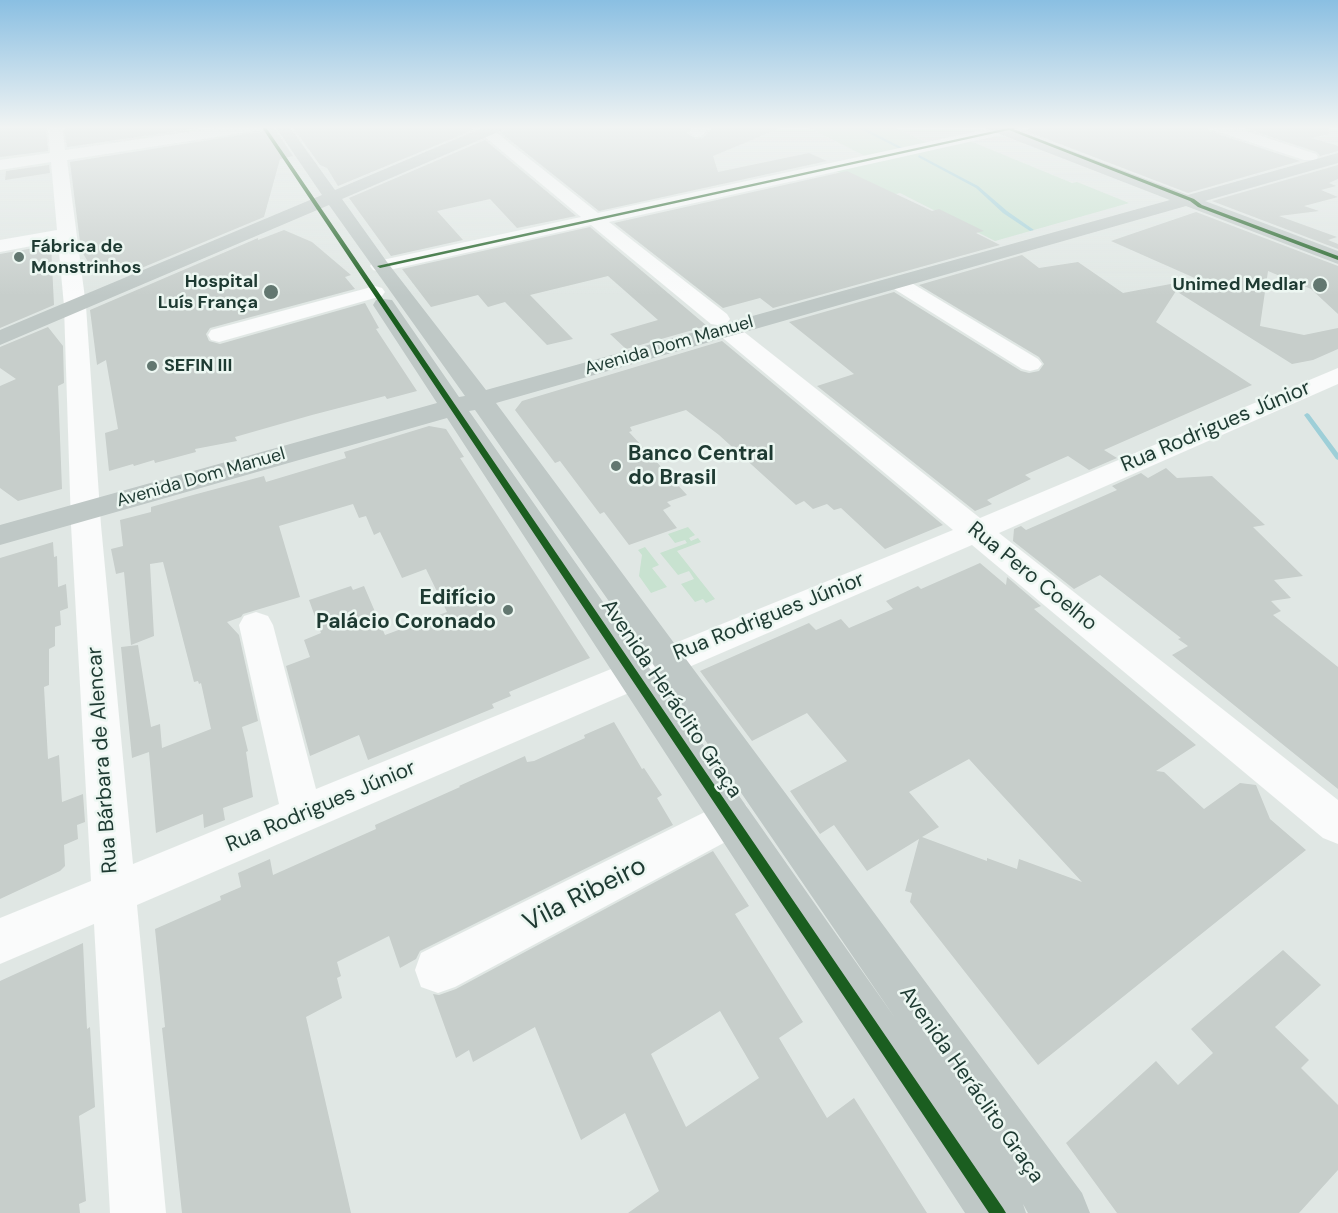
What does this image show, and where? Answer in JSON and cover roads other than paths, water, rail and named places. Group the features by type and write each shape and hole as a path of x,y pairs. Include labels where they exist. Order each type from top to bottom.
{"main road":[{"path":"309,183 324,201"},
{"path":"314,183 324,201"},
{"path":"0,338 365,183"},
{"path":"1140,183 1338,258"},
{"name":"Avenida Dom Manuel","path":"0,518 85,502 1238,183"},
{"name":"Avenida Dom Manuel","path":"723,324 898,283 1180,198"},
{"name":"Avenida Heráclito Graça","path":"324,201 380,266 463,398 650,666 1062,1213"},
{"name":"Avenida Heráclito Graça","path":"324,201 375,292 463,398"},
{"name":"Avenida Dom Manuel","path":"0,535 85,502"},
{"name":"Avenida Heráclito Graça","path":"650,666 731,818 998,1213"}],"street":[{"name":"Rua Bárbara de Alencar","path":"61,183 75,306 85,502 138,1213"},
{"name":"Rua Pero Coelho","path":"550,183 975,532 1338,825"},
{"path":"380,266 754,183"},
{"path":"0,246 67,234"},
{"path":"898,283 1030,364"},
{"path":"219,335 375,292"},
{"name":"Rua Rodrigues Júnior","path":"0,941 302,816 650,666 1333,382"},
{"path":"256,625 302,816"},
{"name":"Vila Ribeiro","path":"438,970 731,818"}],"waterway":[{"path":"969,183 1032,230"},
{"path":"1307,415 1338,458"}],"place":[{"name":"Fábrica de Monstrinhos","path":"19,257"},
{"name":"Unimed Medlar","path":"1320,285"},
{"name":"Hospital Luís França","path":"271,292"},
{"name":"SEFIN III","path":"152,366"},
{"name":"Banco Central do Brasil","path":"616,466"},
{"name":"Edifício Palácio Coronado","path":"508,610"}]}
